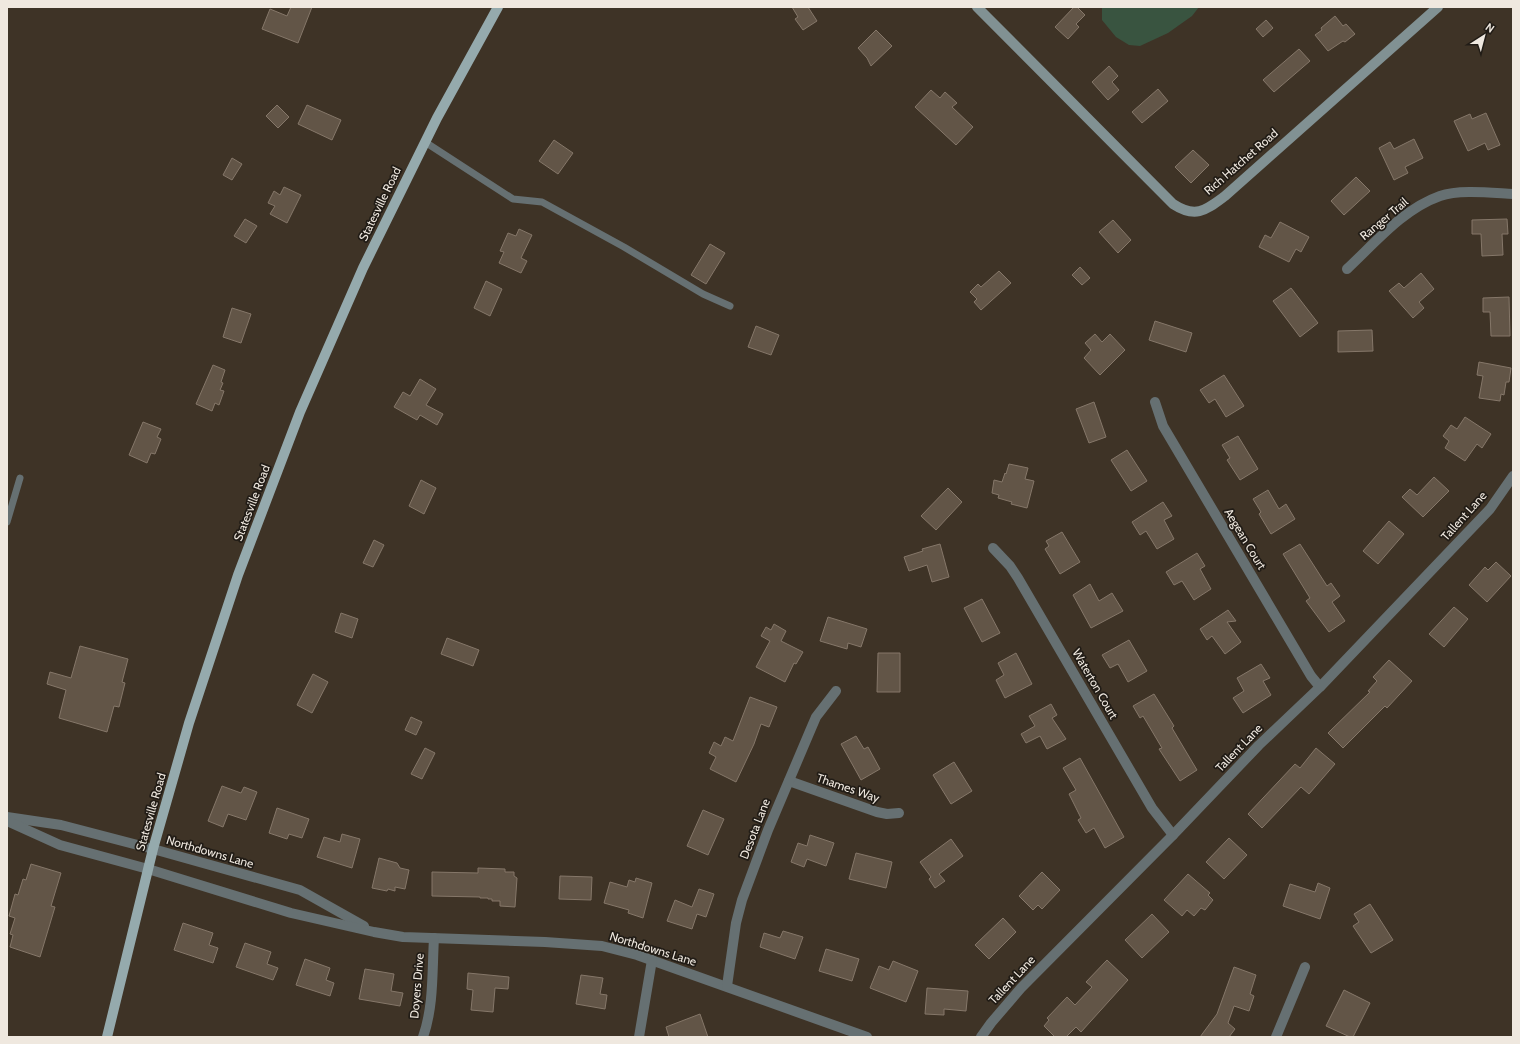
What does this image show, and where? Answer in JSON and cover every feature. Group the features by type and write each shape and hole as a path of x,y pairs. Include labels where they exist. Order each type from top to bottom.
{"main road":[{"name":"Statesville Road","path":"107,1037 153,849 189,723 238,574 300,412 363,268 437,118 498,7"}],"street":[{"name":"Rich Hatchet Road","path":"977,7 1174,204 1183,210 1196,212 1207,209 1225,196 1438,7"},
{"name":"Ranger Trail","path":"1347,269 1415,208 1441,196 1453,193 1492,192 1513,194"},
{"name":"Aegean Court","path":"1155,402 1163,426 1167,433 1311,676 1320,687"},
{"name":"Tallent Lane","path":"981,1037 1021,988 1173,835 1259,745 1320,687 1490,509 1513,476"},
{"name":"Waterton Court","path":"993,548 1010,566 1018,578 1152,808 1173,835"},
{"name":"Desota Lane","path":"727,986 736,923 742,900 768,830 816,718 836,691"},
{"name":"Thames Way","path":"788,782 877,812 887,814 899,813"},
{"name":"Northdowns Lane","path":"7,817 61,825 300,890 374,932"},
{"name":"Northdowns Lane","path":"7,821 60,845 148,869 291,913 374,932 404,937 602,946 617,949 727,986 867,1037"},
{"name":"Doyers Drive","path":"423,1037 428,1017 431,994 434,938"},
{"path":"639,1037 652,960"},
{"path":"1276,1037 1305,967"}],"lane":[{"path":"425,142 513,199 542,202 624,247 703,294 730,306"},
{"path":"7,522 20,478"}],"green space":[{"path":"1102,7 1199,7 1192,16 1168,33 1140,46 1129,45 1116,37 1102,20"}],"building":[{"path":"291,7 312,7 298,43 262,29 270,9 287,16"},
{"path":"792,7 808,7 817,21 803,30 795,19 798,17"},
{"path":"1074,7 1077,7 1085,15 1076,24 1079,27 1068,39 1055,27"},
{"path":"1335,16 1343,26 1346,24 1355,34 1345,42 1343,41 1328,51 1315,35"},
{"path":"1266,20 1273,28 1263,37 1256,29"},
{"path":"876,30 892,46 871,66 867,58 858,48"},
{"path":"1299,49 1310,61 1274,92 1263,80"},
{"path":"1109,66 1118,76 1112,82 1119,90 1108,100 1092,82"},
{"path":"1158,89 1168,101 1142,123 1132,112"},
{"path":"931,90 940,98 945,92 957,103 952,107 973,127 956,145 915,107"},
{"path":"277,105 289,117 278,128 266,116"},
{"path":"307,105 341,120 332,140 298,124"},
{"path":"1486,113 1500,145 1488,150 1485,143 1468,151 1454,121 1470,114 1472,119"},
{"path":"1414,139 1423,158 1405,167 1408,173 1394,180 1379,148 1390,142 1394,149"},
{"path":"554,140 573,153 558,174 539,161"},
{"path":"1193,150 1209,165 1191,183 1175,167"},
{"path":"232,158 242,164 232,180 223,175"},
{"path":"1356,177 1370,191 1344,215 1331,201"},
{"path":"284,187 301,195 287,223 270,214 275,206 268,203 274,191 280,195"},
{"path":"245,219 257,226 246,243 234,236"},
{"path":"1507,219 1508,234 1502,234 1503,255 1482,256 1481,234 1472,234 1472,220"},
{"path":"1113,220 1131,240 1118,253 1099,232"},
{"path":"1280,222 1309,237 1301,252 1296,249 1289,262 1259,247 1265,235 1271,238"},
{"path":"519,229 532,235 521,258 527,261 521,273 499,263 504,252 500,251 508,233 516,236"},
{"path":"710,244 725,253 706,284 691,275"},
{"path":"1080,267 1090,278 1082,285 1072,275"},
{"path":"999,271 1011,283 981,310 974,302 977,299 970,292 978,284 981,287"},
{"path":"1421,273 1434,289 1419,302 1424,308 1413,318 1389,291 1399,283 1404,288"},
{"path":"486,281 502,289 490,316 474,308"},
{"path":"1291,288 1318,323 1300,337 1273,301"},
{"path":"1509,297 1510,336 1491,336 1490,312 1483,312 1483,298"},
{"path":"232,308 251,314 241,343 223,337"},
{"path":"1155,321 1192,333 1186,352 1149,340"},
{"path":"756,326 779,335 771,355 748,347"},
{"path":"1372,330 1373,351 1338,352 1338,331"},
{"path":"1095,334 1102,342 1110,334 1125,350 1100,375 1084,358 1091,350 1085,343"},
{"path":"1479,362 1511,368 1509,382 1506,382 1504,395 1501,394 1500,401 1479,398 1483,376 1477,375"},
{"path":"213,365 225,370 221,382 223,383 220,390 224,391 219,405 215,403 212,411 196,404"},
{"path":"1224,375 1244,406 1226,417 1215,399 1209,403 1200,390"},
{"path":"420,379 436,389 426,405 443,414 437,425 420,415 417,420 394,407 403,392 410,396"},
{"path":"1094,402 1106,437 1089,443 1076,409"},
{"path":"1465,417 1491,434 1482,448 1477,444 1465,461 1445,448 1449,441 1443,436 1451,425 1457,429"},
{"path":"143,422 161,429 157,437 161,439 155,454 151,453 147,463 129,455"},
{"path":"1238,436 1258,469 1240,480 1227,460 1230,458 1222,445"},
{"path":"1127,450 1147,481 1131,491 1111,460"},
{"path":"1009,464 1028,468 1025,479 1034,481 1027,508 1011,504 1012,502 998,498 999,495 992,493 994,480 1002,482"},
{"path":"1434,477 1449,491 1423,517 1402,497 1410,489 1417,495"},
{"path":"421,480 436,488 424,514 409,506"},
{"path":"948,488 962,502 936,530 921,516"},
{"path":"1268,490 1279,509 1286,504 1295,519 1271,534 1259,514 1261,512 1253,499"},
{"path":"1163,502 1172,516 1164,520 1174,539 1157,549 1146,531 1140,535 1132,522"},
{"path":"1389,521 1404,534 1378,564 1363,551"},
{"path":"1062,532 1080,562 1060,574 1045,549 1049,546 1046,541"},
{"path":"374,540 384,545 373,567 363,563"},
{"path":"940,544 949,577 932,582 927,565 909,571 904,557 923,551 922,549"},
{"path":"1300,544 1327,586 1331,583 1340,596 1332,602 1345,621 1329,632 1306,601 1310,598 1283,554"},
{"path":"1197,553 1205,566 1200,569 1211,589 1194,600 1182,581 1174,585 1166,572"},
{"path":"1496,562 1511,576 1487,602 1469,585 1485,567 1488,570"},
{"path":"1090,584 1099,601 1112,593 1123,611 1091,628 1073,595"},
{"path":"982,599 1000,633 982,642 964,608"},
{"path":"1454,607 1468,619 1444,647 1429,634"},
{"path":"1228,610 1236,621 1227,622 1241,642 1225,654 1212,636 1207,640 1200,629"},
{"path":"341,613 358,619 352,638 335,632"},
{"path":"828,617 867,629 861,647 848,643 847,649 820,641"},
{"path":"774,624 786,631 781,641 803,652 796,664 794,663 785,682 756,667 770,641 761,636 766,627 771,630"},
{"path":"447,638 479,650 473,666 441,654"},
{"path":"1129,640 1147,671 1128,682 1118,664 1110,668 1102,655"},
{"path":"80,646 128,659 122,682 125,683 119,707 114,706 107,732 59,718 66,690 47,684 50,672 71,678"},
{"path":"878,653 900,653 900,692 877,692"},
{"path":"1016,653 1032,684 1005,698 996,680 1004,675 998,663"},
{"path":"1389,660 1412,681 1387,708 1385,706 1343,748 1328,733 1370,692 1368,691 1377,681 1373,677"},
{"path":"1261,664 1270,678 1263,681 1271,695 1243,713 1233,698 1244,691 1237,678"},
{"path":"313,674 328,682 312,713 297,705"},
{"path":"1154,694 1174,726 1172,728 1197,770 1180,781 1159,749 1162,748 1143,716 1140,718 1133,706"},
{"path":"750,697 777,707 769,727 761,724 754,744 736,782 710,769 716,757 709,753 714,742 721,746 725,737 733,741"},
{"path":"1051,704 1057,715 1052,718 1066,739 1047,749 1040,736 1026,743 1021,734 1035,726 1029,716"},
{"path":"411,717 422,722 416,735 405,730"},
{"path":"856,736 864,749 868,747 880,769 861,780 841,744"},
{"path":"425,748 435,753 422,779 411,774"},
{"path":"1316,748 1335,764 1309,794 1301,787 1262,828 1248,814 1295,764 1300,768"},
{"path":"1080,758 1124,837 1105,848 1094,828 1086,833 1078,820 1081,818 1069,794 1076,790 1063,768"},
{"path":"954,762 972,791 951,804 933,775"},
{"path":"222,786 241,793 244,787 257,792 246,820 228,814 223,827 208,821"},
{"path":"277,808 309,819 302,838 289,834 287,839 269,833"},
{"path":"703,810 724,819 708,855 687,846"},
{"path":"342,834 360,839 352,868 317,857 324,837 340,842"},
{"path":"810,835 834,843 826,866 807,859 804,867 791,862 798,843 807,846"},
{"path":"1229,838 1247,855 1224,879 1206,862"},
{"path":"951,839 963,856 939,874 945,881 935,888 929,879 931,877 920,862"},
{"path":"856,853 892,862 886,888 849,879"},
{"path":"379,858 397,863 400,868 409,870 405,889 395,887 395,891 388,889 387,891 372,888"},
{"path":"31,864 61,873 51,906 55,907 40,957 10,947 13,935 10,934 15,918 9,916 15,894 18,895 23,879 26,880"},
{"path":"478,868 505,869 505,872 514,872 514,876 517,878 515,907 500,906 500,901 492,901 492,899 488,898 432,896 432,872 478,873"},
{"path":"1042,872 1060,890 1042,909 1038,905 1033,910 1019,896"},
{"path":"1188,874 1210,893 1208,895 1213,900 1205,910 1201,908 1194,916 1187,910 1182,916 1164,900"},
{"path":"560,876 592,877 591,900 559,899"},
{"path":"636,878 652,883 643,918 628,913 629,910 604,903 610,882 627,887 629,880 635,882"},
{"path":"1318,883 1330,888 1320,919 1283,906 1290,884 1315,892"},
{"path":"699,889 714,894 706,917 697,914 692,929 667,921 675,900 692,907"},
{"path":"1370,904 1393,940 1371,953 1353,926 1359,922 1354,914"},
{"path":"1152,914 1169,932 1142,958 1125,940"},
{"path":"1003,918 1016,932 989,959 975,945"},
{"path":"183,923 213,933 209,945 218,948 213,963 174,950"},
{"path":"783,931 803,937 795,959 760,947 764,933 780,938"},
{"path":"245,943 271,952 267,964 278,968 273,980 236,967"},
{"path":"826,949 859,959 852,981 819,971"},
{"path":"305,959 330,968 326,980 334,983 330,996 296,985"},
{"path":"1107,960 1128,980 1081,1032 1076,1027 1066,1037 1055,1037 1044,1026 1049,1020 1047,1018 1067,997 1075,1005 1092,987 1086,982"},
{"path":"893,961 918,971 906,1002 870,988 879,966 889,970"},
{"path":"1234,967 1256,975 1250,994 1254,996 1249,1011 1234,1006 1228,1023 1235,1029 1229,1037 1200,1037 1217,1014"},
{"path":"365,969 394,974 391,991 403,993 400,1006 359,999"},
{"path":"468,973 509,977 508,989 495,988 493,1012 471,1010 473,990 467,989"},
{"path":"581,975 603,978 600,994 607,995 605,1009 576,1004"},
{"path":"927,988 968,991 966,1011 944,1009 944,1015 925,1014"},
{"path":"1344,990 1370,1003 1353,1037 1326,1026"},
{"path":"700,1014 708,1037 669,1037 666,1027"}]}
